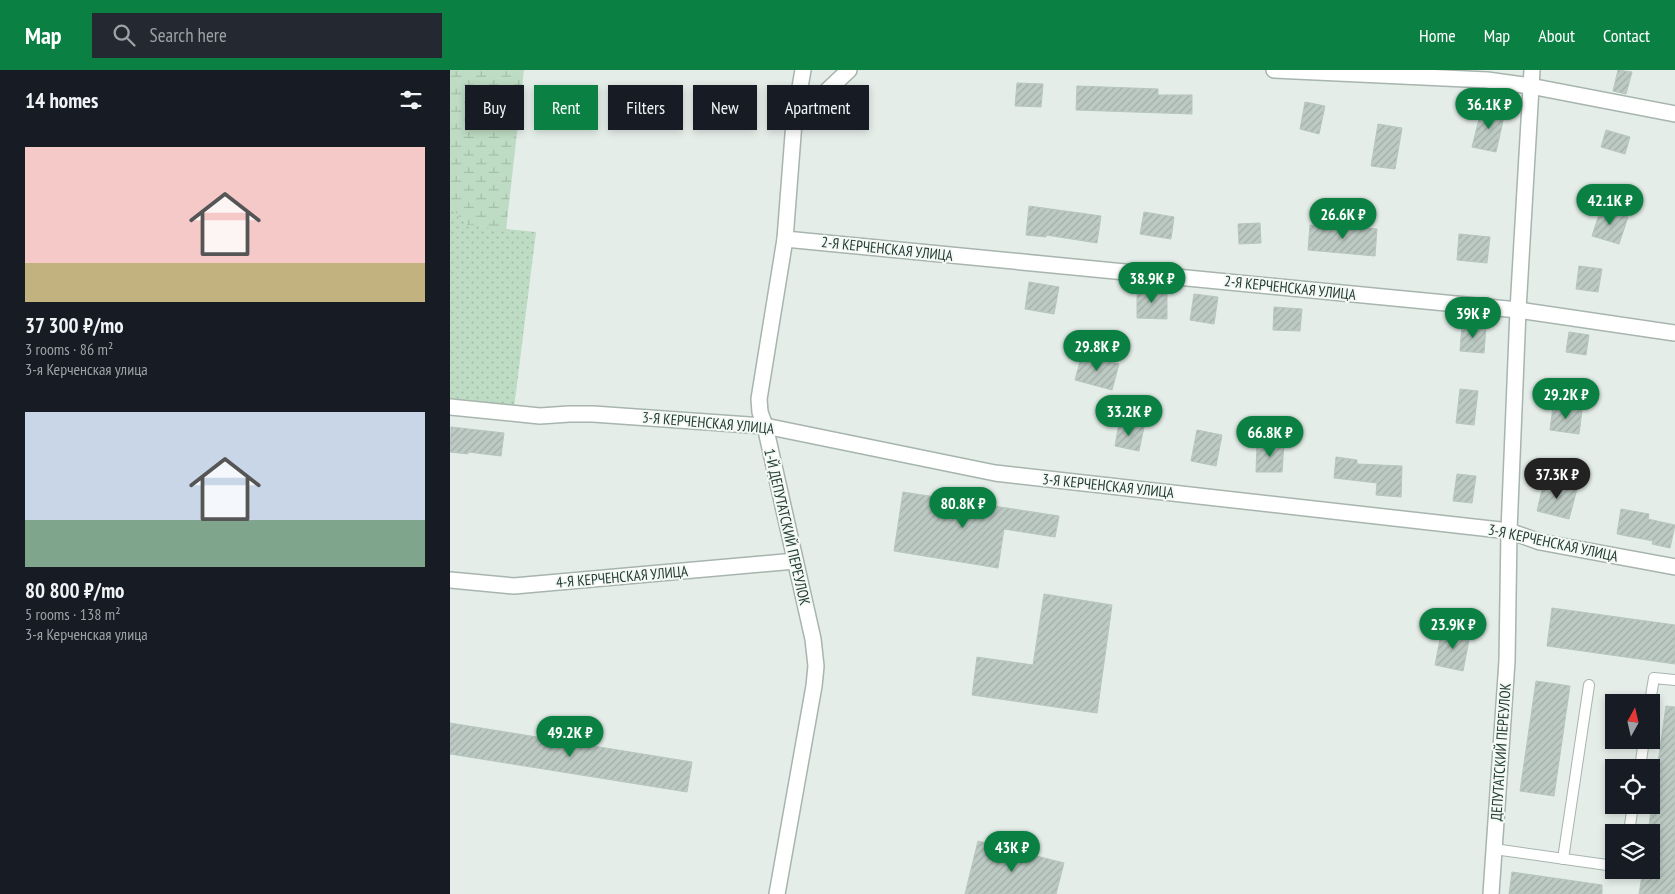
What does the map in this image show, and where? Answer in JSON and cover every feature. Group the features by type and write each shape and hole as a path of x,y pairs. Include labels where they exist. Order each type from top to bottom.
{"street":[{"name":"1-Й ДЕПУТАТСКИЙ ПЕРЕУЛОК","path":"800,85 802,70"},
{"path":"833,85 849,70"},
{"path":"1274,70 1486,80 1530,86 1675,114"},
{"name":"ДЕПУТАТСКИЙ ПЕРЕУЛОК","path":"1491,894 1507,661 1509,531 1518,310 1532,70"},
{"name":"1-Й ДЕПУТАТСКИЙ ПЕРЕУЛОК","path":"778,894 816,666 813,639 765,426 760,412 759,399 785,239 793,130"},
{"name":"2-Я КЕРЧЕНСКАЯ УЛИЦА","path":"785,239 1518,310 1675,333"},
{"name":"3-Я КЕРЧЕНСКАЯ УЛИЦА","path":"450,406 540,416 593,414 765,426 995,473 1509,531 1540,542 1675,567"},
{"name":"4-Я КЕРЧЕНСКАЯ УЛИЦА","path":"450,580 514,586 795,562"}],"lane":[{"path":"1651,694 1654,678 1675,680"},
{"path":"1563,859 1589,685"},
{"path":"1494,849 1605,865"}],"green space":[{"path":"450,70 524,70 522,85 465,85 465,130 517,130 506,230 467,225 450,207"},
{"path":"450,207 467,225 536,232 514,408 450,398"}],"building":[{"path":"1618,70 1632,72 1626,94 1613,91"},
{"path":"1017,83 1043,84 1041,107 1015,106"},
{"path":"1077,86 1158,89 1158,95 1192,95 1192,114 1076,110"},
{"path":"1305,102 1325,106 1319,134 1300,129"},
{"path":"1482,107 1505,112 1496,152 1472,147"},
{"path":"1378,124 1402,128 1395,169 1371,166"},
{"path":"1606,130 1630,137 1625,154 1601,147"},
{"path":"1029,206 1101,216 1097,243 1046,235 1046,237 1026,235"},
{"path":"1601,208 1628,217 1619,244 1592,236"},
{"path":"1144,212 1174,217 1171,239 1140,234"},
{"path":"1260,223 1261,243 1239,244 1238,224"},
{"path":"1310,225 1343,228 1343,225 1377,229 1375,256 1308,250"},
{"path":"1459,234 1490,237 1487,263 1457,260"},
{"path":"1579,266 1602,269 1598,292 1576,289"},
{"path":"1029,282 1059,287 1054,314 1025,309"},
{"path":"1137,290 1167,290 1167,319 1137,318"},
{"path":"1194,294 1218,297 1214,324 1190,320"},
{"path":"1274,307 1302,309 1300,331 1273,330"},
{"path":"1462,325 1486,327 1484,353 1460,351"},
{"path":"1569,332 1589,335 1586,355 1566,352"},
{"path":"1082,354 1119,364 1112,390 1075,380"},
{"path":"1460,389 1478,391 1474,425 1456,423"},
{"path":"1553,406 1582,410 1579,434 1550,430"},
{"path":"1119,423 1144,427 1139,451 1115,446"},
{"path":"451,427 504,433 501,456 450,452"},
{"path":"1197,430 1222,435 1216,466 1191,461"},
{"path":"1257,443 1284,444 1282,472 1256,472"},
{"path":"1336,457 1357,460 1357,464 1402,466 1401,497 1376,495 1377,483 1334,478"},
{"path":"1457,474 1476,476 1472,503 1453,501"},
{"path":"1544,481 1577,489 1569,519 1537,511"},
{"path":"903,492 1059,516 1055,537 1004,529 998,568 894,551"},
{"path":"1621,509 1649,514 1648,519 1675,525 1670,548 1652,544 1653,541 1617,534"},
{"path":"1044,594 1112,605 1097,713 972,695 977,657 1033,665"},
{"path":"1552,608 1675,625 1675,664 1547,646"},
{"path":"1442,629 1470,635 1463,671 1435,665"},
{"path":"1536,681 1570,686 1554,796 1520,791"},
{"path":"1666,706 1675,707 1675,894 1639,894 1642,879 1660,879 1660,824 1649,824 1651,814 1660,814 1660,759 1658,759"},
{"path":"450,723 692,762 687,792 450,754"},
{"path":"978,841 1064,863 1056,894 965,894"},
{"path":"1512,872 1602,885 1602,894 1509,894"}]}
